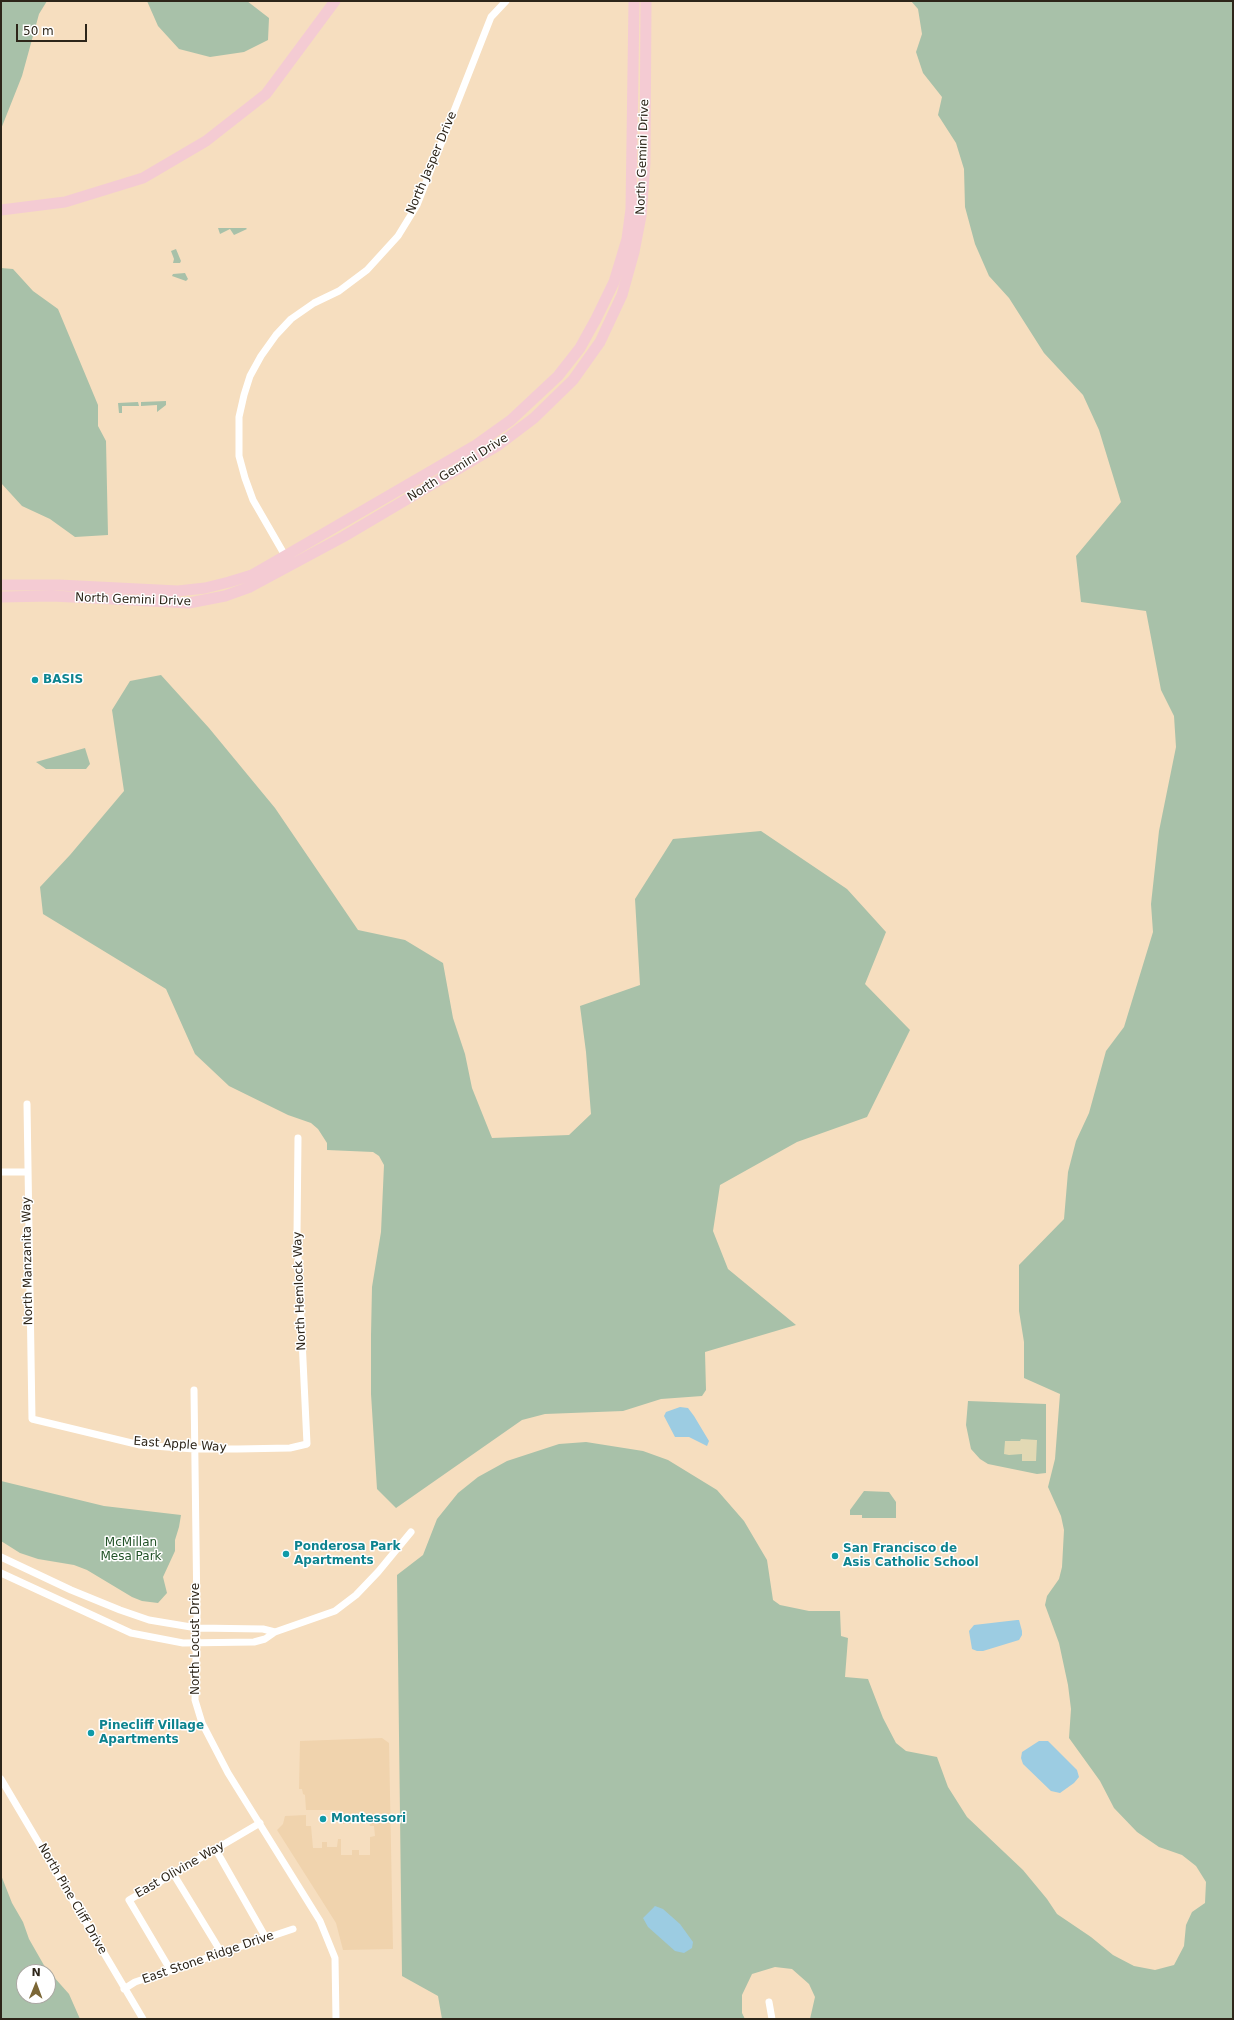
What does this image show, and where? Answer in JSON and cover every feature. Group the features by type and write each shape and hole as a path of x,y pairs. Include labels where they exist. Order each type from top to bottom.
{"street":[{"path":"1,210 66,202 143,178 206,141 266,94 335,1"},
{"name":"North Jasper Drive","path":"288,561 253,500 245,478 240,456 240,417 244,395 250,376 260,356 276,335 291,319 314,304 339,291 368,270 398,236 417,205 491,17 506,1"},
{"name":"North Gemini Drive","path":"1,597 52,596 189,603 232,594 250,587 288,561 472,447 511,420 558,376 580,348 596,319 614,282 626,240 631,209 634,1"},
{"name":"North Gemini Drive","path":"1,585 58,585 178,591 199,589 252,575 343,537 497,446 534,418 573,380 600,342 622,295 641,216 645,163 646,1"},
{"name":"North Manzanita Way","path":"26,1104 26,1172 32,1419"},
{"name":"North Hemlock Way","path":"298,1138 297,1236 307,1444"},
{"path":"1,1172 26,1172"},
{"name":"North Locust Drive","path":"194,1390 198,1642 195,1700 202,1723 228,1773 320,1921 335,1958 336,2019"},
{"name":"East Apple Way","path":"32,1419 140,1445 194,1449 290,1448 307,1444"},
{"path":"1,1573 131,1633 183,1643 254,1642 265,1639 275,1632 335,1611 356,1595 378,1572 411,1532"},
{"path":"1,1557 72,1590 120,1610 149,1620 197,1628 263,1629 275,1632"},
{"path":"66,1603 72,1590"},
{"name":"North Pine Cliff Drive","path":"1,1779 143,2019"},
{"name":"East Olivine Way","path":"171,1971 130,1900 260,1823"},
{"path":"216,1850 266,1938"},
{"path":"174,1875 221,1952"},
{"name":"East Stone Ridge Drive","path":"124,1989 135,1982 293,1929"},
{"path":"769,2002 772,2019"}],"shaded area":[{"path":"382,1738 389,1743 393,1949 343,1950 336,1923 277,1830 283,1824 285,1816 306,1815 306,1826 311,1826 313,1848 322,1848 322,1842 327,1842 327,1847 337,1847 338,1839 341,1839 341,1855 352,1855 352,1850 359,1850 359,1855 370,1855 370,1837 375,1836 374,1826 370,1826 369,1823 341,1824 340,1810 306,1810 305,1795 303,1794 302,1789 299,1789 300,1741"}],"green space":[{"path":"1,1 47,1 39,14 22,76 1,129"},
{"path":"147,1 247,1 269,18 268,40 244,52 210,57 179,49 158,26"},
{"path":"911,1 1233,1 1233,2019 810,2019 815,1997 809,1984 792,1969 775,1967 752,1974 742,1995 742,2013 745,2019 442,2019 438,1996 402,1976 397,1575 423,1555 437,1519 458,1493 478,1477 507,1461 559,1444 586,1442 643,1451 668,1460 717,1490 744,1521 767,1560 773,1600 780,1605 809,1611 840,1611 841,1636 848,1638 845,1677 868,1679 883,1718 896,1743 906,1751 937,1757 948,1787 967,1817 1023,1870 1047,1899 1057,1914 1091,1937 1113,1955 1134,1966 1155,1970 1174,1965 1184,1946 1186,1925 1192,1912 1205,1903 1206,1882 1196,1866 1182,1855 1159,1847 1137,1832 1114,1808 1100,1781 1069,1738 1071,1709 1068,1685 1059,1643 1045,1605 1047,1596 1059,1579 1062,1567 1064,1530 1061,1516 1048,1487 1055,1459 1060,1394 1024,1378 1024,1342 1019,1311 1019,1265 1064,1219 1068,1172 1076,1141 1089,1113 1106,1051 1124,1027 1153,932 1151,904 1159,831 1176,747 1174,716 1161,690 1146,611 1081,602 1076,556 1121,502 1099,430 1083,395 1044,353 1009,298 989,276 975,244 965,207 964,169 956,143 938,115 942,97 923,73 916,52 922,34 918,9"},
{"path":"218,228 247,229 234,235 230,229 220,234"},
{"path":"176,249 181,261 180,263 173,263 174,259 171,251"},
{"path":"1,268 13,269 33,291 58,309 98,405 98,426 106,441 108,535 75,537 50,519 22,506 1,483"},
{"path":"185,273 188,279 186,281 172,276 173,274"},
{"path":"166,401 166,405 157,412 157,405 141,406 141,402"},
{"path":"138,402 139,406 122,406 122,413 119,413 118,403"},
{"path":"161,675 209,728 275,808 358,930 405,940 443,963 453,1018 465,1054 472,1088 492,1138 569,1135 591,1114 586,1052 580,1006 640,985 635,899 673,839 761,831 847,889 886,932 865,984 910,1030 867,1117 797,1142 720,1185 713,1231 728,1269 796,1325 705,1352 706,1390 702,1396 661,1399 623,1411 545,1414 522,1420 396,1508 377,1489 371,1394 371,1335 372,1287 381,1232 384,1165 379,1156 373,1152 327,1150 327,1143 318,1129 311,1123 288,1115 229,1086 195,1054 166,989 43,914 40,887 70,855 124,791 112,710 130,681"},
{"path":"85,748 90,764 86,769 46,769 36,762"},
{"path":"968,1401 1046,1404 1046,1473 1037,1474 988,1464 980,1459 971,1449 966,1425"},
{"name":"McMillan Mesa Park","path":"1,1481 104,1506 181,1515 175,1540 175,1551 163,1577 167,1593 158,1603 142,1601 132,1597 87,1570 74,1565 38,1559 20,1553 1,1541"},
{"path":"864,1491 889,1492 896,1502 896,1518 862,1518 862,1515 850,1515 850,1510"},
{"path":"1,1875 12,1903 23,1922 29,1939 43,1964 16,1964 16,2004 56,2004 56,1979 69,1994 80,2019 1,2019"}],"sand":[{"path":"1021,1439 1037,1440 1036,1461 1022,1461 1022,1454 1004,1454 1005,1441 1020,1441"}],"water":[{"path":"680,1407 688,1408 694,1416 709,1441 707,1446 689,1437 675,1437 664,1416 666,1412"},
{"path":"1019,1620 1022,1635 1019,1640 983,1651 972,1649 969,1631 974,1625"},
{"path":"1039,1741 1048,1741 1077,1770 1079,1777 1074,1783 1060,1793 1051,1791 1023,1764 1021,1758 1022,1752"},
{"path":"655,1906 663,1909 680,1924 693,1942 692,1948 684,1953 675,1951 648,1927 643,1918"}],"place":[{"name":"BASIS","path":"35,680"},
{"name":"Ponderosa Park Apartments","path":"286,1554"},
{"name":"San Francisco de Asis Catholic School","path":"835,1556"},
{"name":"Pinecliff Village Apartments","path":"91,1733"},
{"name":"Montessori","path":"323,1819"}]}
